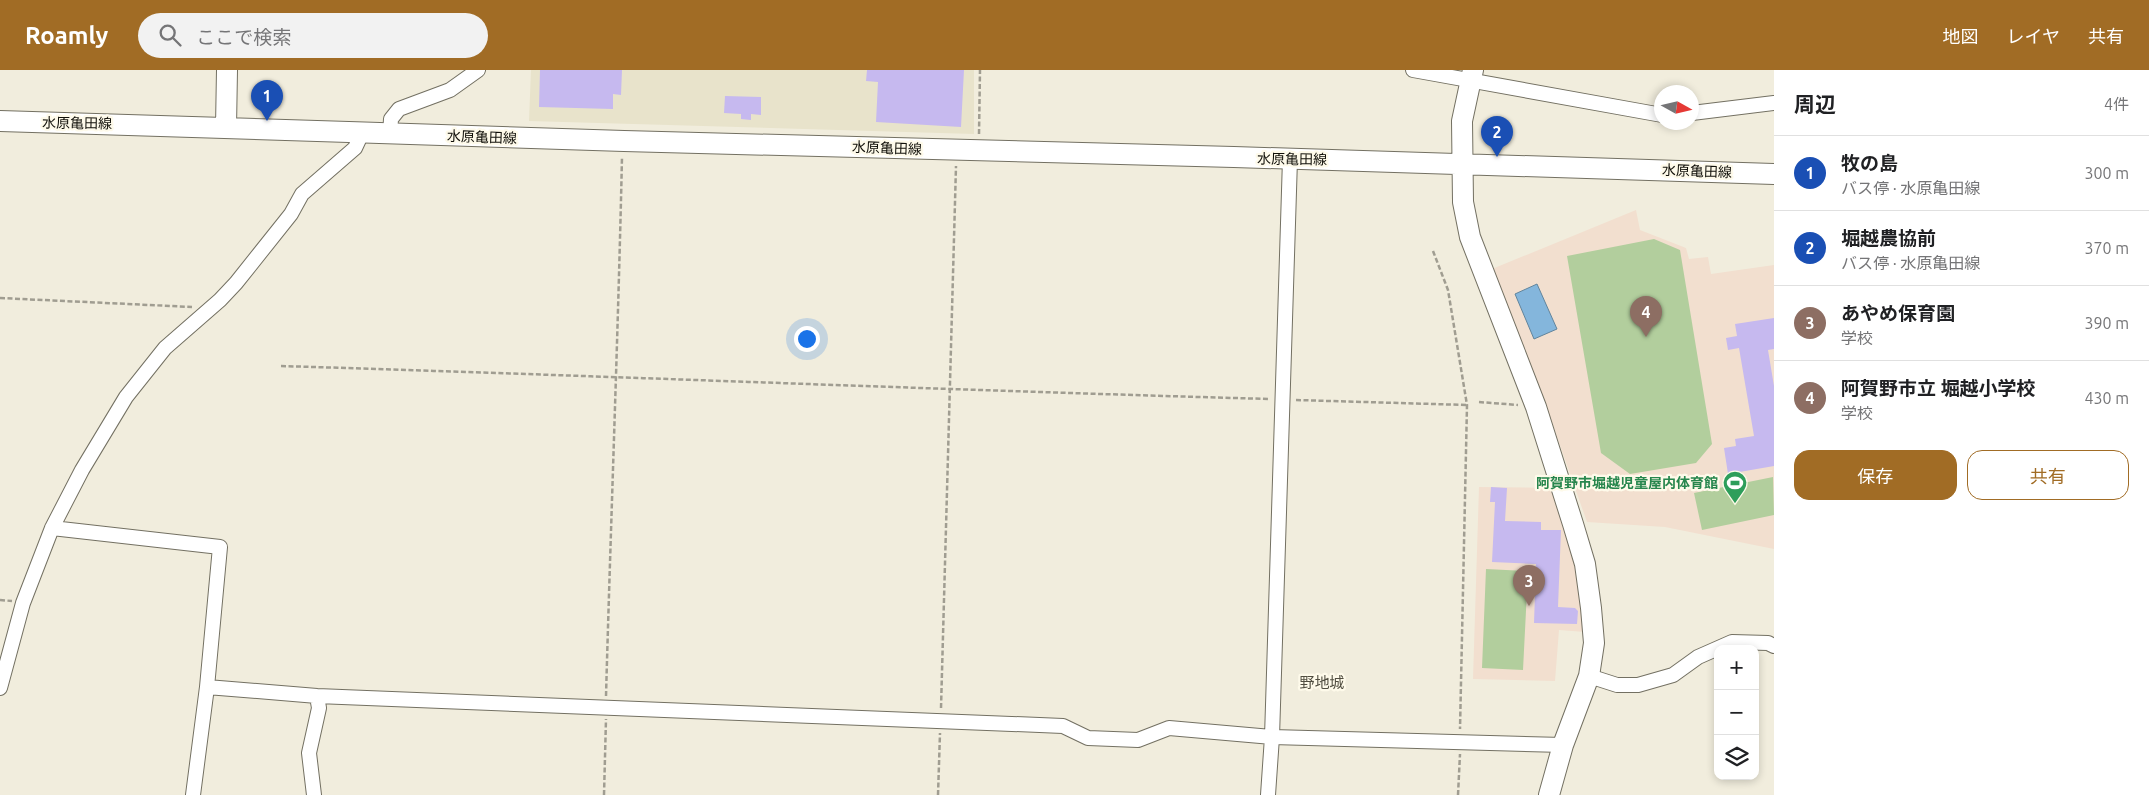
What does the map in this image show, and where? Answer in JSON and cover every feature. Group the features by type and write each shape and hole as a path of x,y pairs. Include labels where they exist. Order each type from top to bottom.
{"main road":[{"path":"226,127 227,70"},
{"path":"1471,74 1462,121 1462,202 1470,237 1536,407 1584,564 1591,608 1594,643 1589,676 1563,745 1550,795"},
{"name":"水原亀田線","path":"0,121 1290,160 1461,162 1774,174"}],"street":[{"path":"390,134 391,119 399,109 450,90 478,70"},
{"path":"1413,70 1471,74 1654,113"},
{"path":"1699,113 1774,103"},
{"path":"0,688 23,603 52,528 82,470 126,397 165,348 220,300 254,262 291,214 302,194 355,148 362,133"},
{"path":"1268,795 1272,736 1290,160"},
{"path":"52,528 220,547 207,687 193,795"},
{"path":"1589,676 1616,685 1638,685 1673,675 1698,657 1732,642 1768,643 1774,646"},
{"path":"207,687 317,696 1063,726 1088,738 1138,740 1169,728 1272,736 1563,745"},
{"path":"314,795 309,753 319,708 317,696"}],"path":[{"path":"979,150 980,70"},
{"path":"604,795 612,487 618,376 622,141"},
{"path":"938,795 957,150"},
{"path":"1433,251 1448,290 1467,405 1458,795"},
{"path":"0,298 191,306 202,317"},
{"path":"281,366 618,376 950,390 1467,405"},
{"path":"1479,402 1536,407"}],"shaded area":[{"path":"531,70 974,70 974,134 529,121"},
{"path":"1636,210 1640,230 1686,248 1689,259 1708,257 1711,274 1774,265 1774,549 1665,527 1587,522 1544,400 1492,269"},
{"path":"1479,487 1555,488 1573,540 1585,632 1559,630 1555,681 1473,679"}],"green space":[{"path":"1654,239 1680,250 1712,444 1696,463 1630,474 1601,453 1567,256"},
{"name":"阿賀野市堀越児童屋内体育館","path":"1773,477 1774,515 1702,530 1694,493"},
{"path":"1486,569 1528,571 1523,670 1482,668"}],"water":[{"path":"1537,284 1557,329 1534,339 1515,294"}],"building":[{"path":"540,70 622,70 621,95 613,94 613,109 539,107"},
{"path":"867,70 964,70 961,127 876,122 878,82 866,81"},
{"path":"725,96 761,97 761,115 751,114 751,120 741,119 741,114 724,113"},
{"path":"1774,318 1774,349 1768,350 1774,386 1774,466 1728,474 1724,448 1736,446 1735,439 1754,436 1739,348 1728,350 1726,338 1737,336 1735,324"},
{"path":"1491,487 1507,488 1505,521 1541,522 1541,530 1561,530 1558,607 1575,608 1578,611 1577,624 1534,623 1536,564 1492,562 1495,502 1490,502"}],"place":[{"name":"牧の島","path":"267,121"},
{"name":"堀越農協前","path":"1497,157"},
{"name":"阿賀野市立 堀越小学校","path":"1646,337"},
{"name":"阿賀野市堀越児童屋内体育館","path":"1735,504"},
{"name":"あやめ保育園","path":"1529,606"}],"district":[{"name":"野地城","path":"1322,682"}]}
